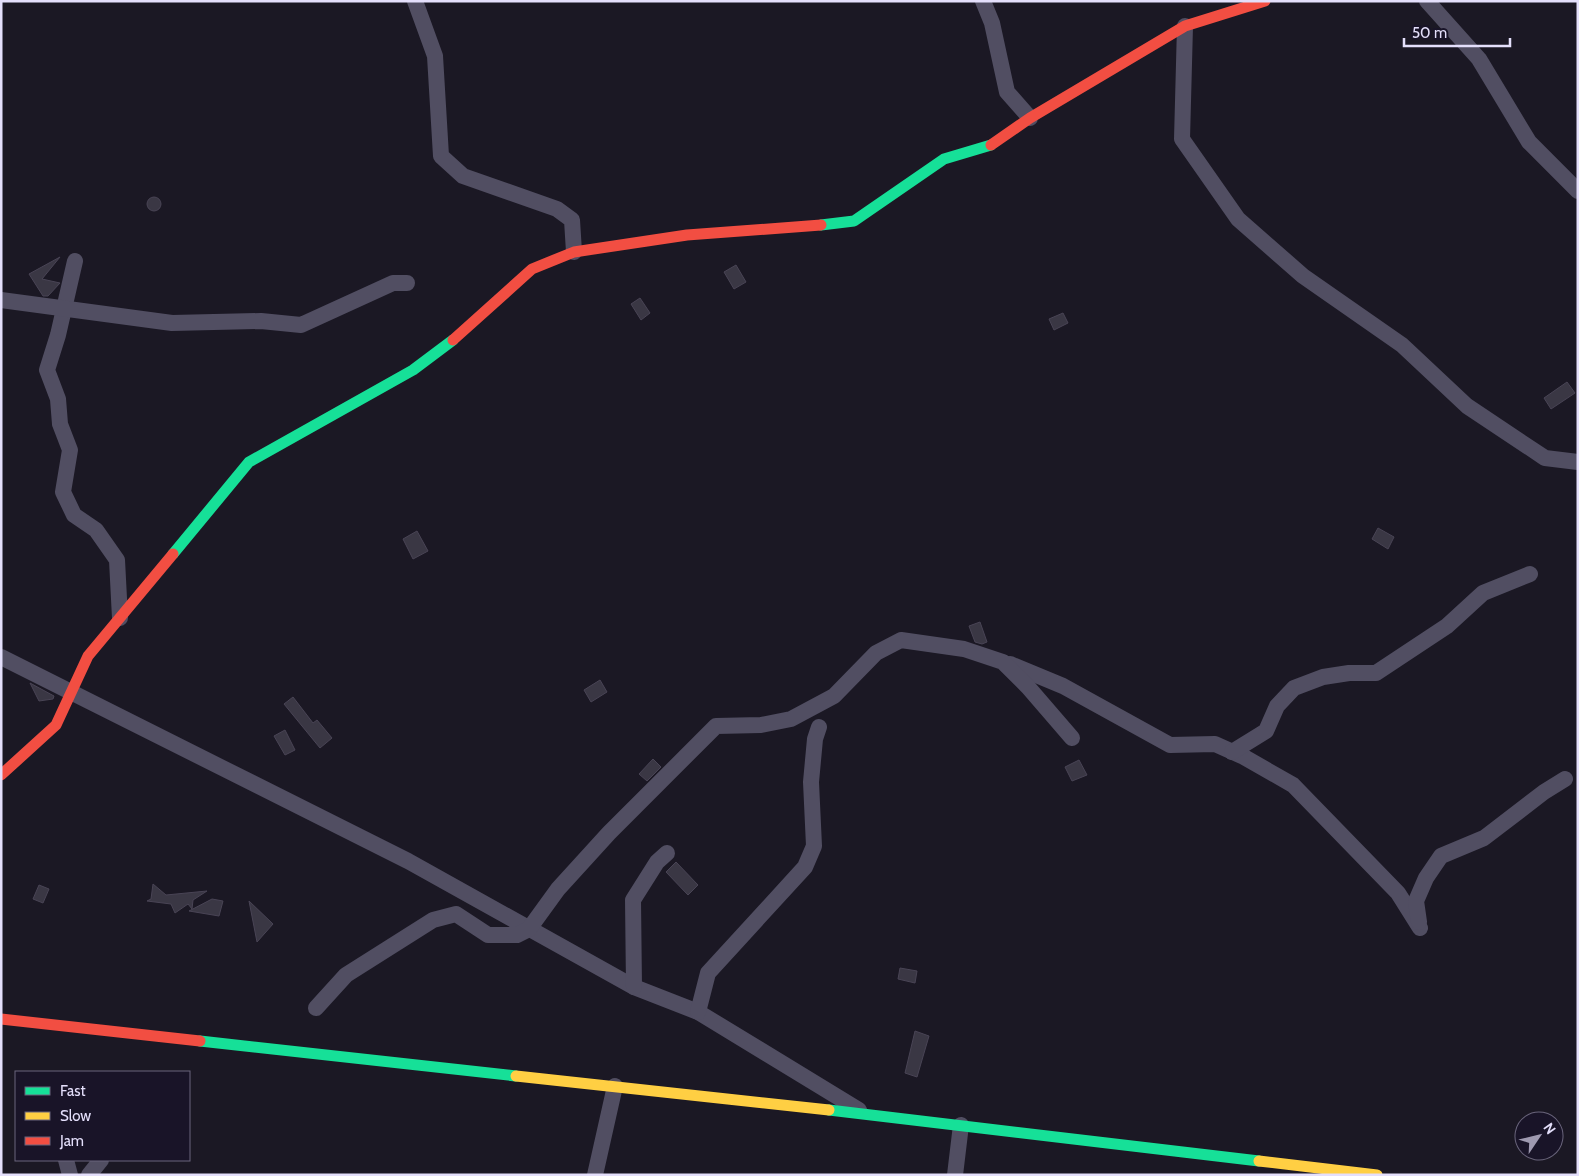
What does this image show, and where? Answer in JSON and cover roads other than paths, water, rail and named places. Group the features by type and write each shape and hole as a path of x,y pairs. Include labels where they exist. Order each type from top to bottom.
{"street":[{"path":"415,1 435,56 441,156 463,176 557,209 572,220 574,252"},
{"path":"983,1 992,23 1007,92 1030,118"},
{"path":"1,775 56,725 88,656 249,462 413,370 445,347 532,269 574,252 686,234 800,228 854,221 944,159 987,148 1030,118 1185,26 1265,1"},
{"path":"1426,1 1479,59 1529,142 1578,191"},
{"path":"1185,26 1182,139 1238,219 1303,276 1402,345 1467,406 1546,458 1578,462"},
{"path":"75,261 65,307 47,370 58,399 60,424 70,450 63,492 74,515 96,530 117,560 120,618"},
{"path":"1,300 65,307 172,323 261,322 301,325 393,283 407,283"},
{"path":"1232,752 1266,731 1277,706 1294,688 1340,674 1376,673 1447,626 1483,593 1530,574"},
{"path":"316,1008 346,975 433,920 456,914 488,934 517,935 529,929 565,882 716,726 761,725 791,718 834,696 876,653 901,640 964,649 1003,662 1063,686 1170,745 1215,744 1293,785 1398,893 1420,928 1416,901 1426,878 1442,856 1484,838 1544,792 1566,779"},
{"path":"1,657 72,691 145,731 291,801 408,861 634,987 698,1012 865,1114"},
{"path":"1003,662 1028,686 1072,738"},
{"path":"698,1012 708,973 805,867 814,846 811,782 815,739 819,727"},
{"path":"634,987 633,900 657,862 667,853"},
{"path":"1,1019 865,1114 1377,1175"},
{"path":"596,1175 614,1086"},
{"path":"955,1175 960,1125"},
{"path":"66,1161 70,1175"},
{"path":"89,1175 100,1161"}]}
